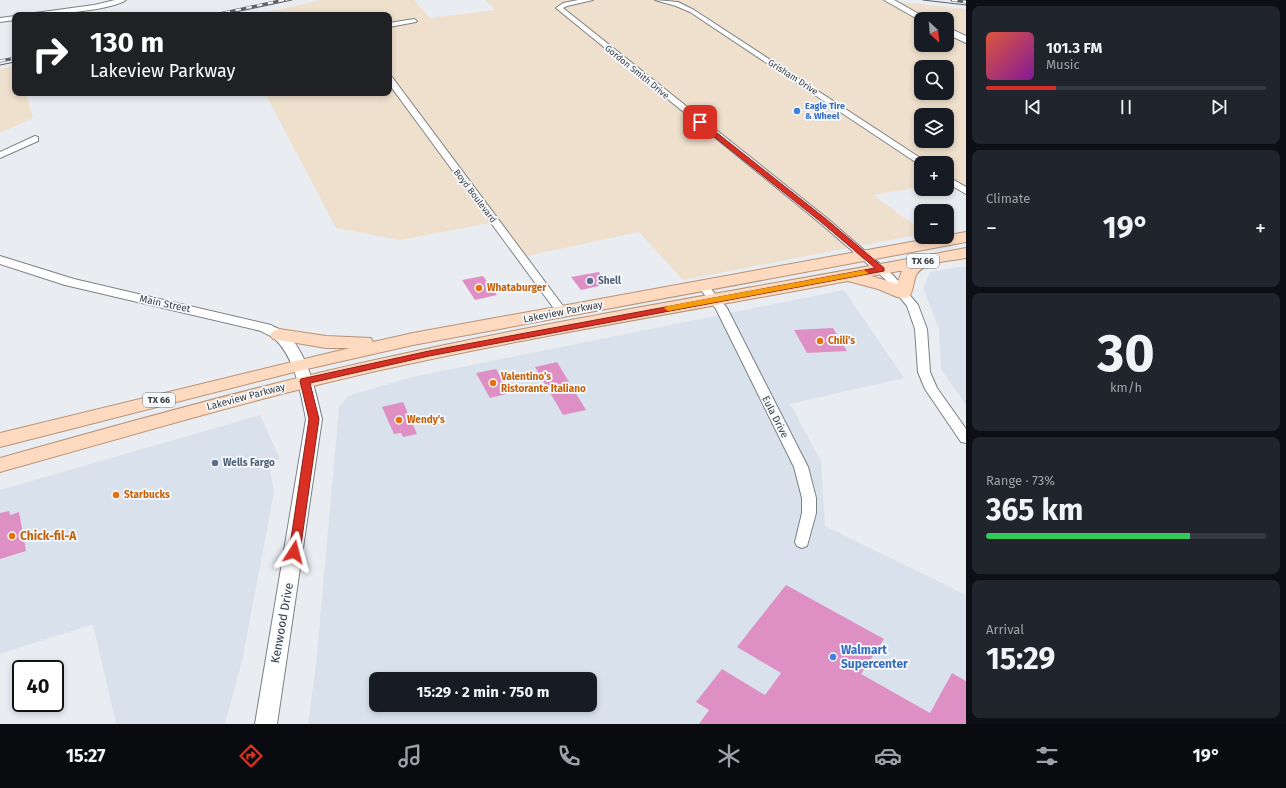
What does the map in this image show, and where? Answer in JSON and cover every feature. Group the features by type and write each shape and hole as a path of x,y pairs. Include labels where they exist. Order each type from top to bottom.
{"main road":[{"name":"Lakeview Parkway","path":"0,440 301,373 429,354 702,285 966,237"},
{"name":"Lakeview Parkway","path":"0,465 413,339 563,320 583,324 881,270 966,253"},
{"path":"844,276 870,281 903,293 908,274 918,262"},
{"path":"279,335 326,342 413,339"}],"street":[{"path":"55,12 123,0"},
{"name":"Gordon Smith Drive","path":"590,0 565,4 559,8 866,256 903,293 912,305 921,329 924,372 931,389 966,440"},
{"name":"Grisham Drive","path":"658,0 678,4 692,11 914,157"},
{"path":"888,0 914,14"},
{"path":"0,20 12,18"},
{"path":"392,25 414,21"},
{"path":"954,34 966,40"},
{"name":"Boyd Boulevard","path":"392,83 563,320"},
{"path":"0,156 35,138"},
{"path":"954,183 966,191"},
{"name":"Main Street","path":"0,260 70,282 266,328 279,335"},
{"name":"Eula Drive","path":"702,285 715,299 724,315 806,480 809,498 809,513 802,542"},
{"path":"279,335 301,373"},
{"name":"Kenwood Drive","path":"266,724 314,419 301,373"}],"shaded area":[{"path":"321,0 414,0 430,18 496,10 485,0 882,0 966,9 966,196 954,188 954,156 914,156 914,188 873,195 914,225 914,235 683,280 639,232 517,258 489,223 400,240 336,228 267,96 392,96 392,12 267,12"},
{"path":"12,67 12,96 27,96 33,118 0,133 0,69"},
{"path":"966,266 966,405 941,369 939,329 923,288 930,272"},
{"path":"844,290 904,378 790,404 821,461 825,526 966,595 966,724 308,724 316,665 339,407 348,396 412,377"},
{"path":"260,415 280,459 269,462 274,493 242,661 225,724 116,724 93,624 0,654 0,490"}],"building":[{"name":"Shell","path":"599,272 608,284 581,290 571,277"},
{"name":"Whataburger","path":"483,276 497,295 475,300 462,280"},
{"name":"Chili's","path":"833,328 847,351 807,353 794,330"},
{"path":"557,362 586,410 563,415 535,367"},
{"name":"Valentino's Ristorante Italiano","path":"496,369 510,393 490,398 476,373"},
{"name":"Wendy's","path":"403,402 417,434 403,437 401,433 394,434 382,407"},
{"name":"Chick-fil-A","path":"9,511 10,515 19,512 26,551 0,559 0,513"},
{"name":"Walmart Supercenter","path":"786,585 884,639 861,674 930,713 952,673 966,681 966,724 699,724 709,710 696,702 722,669 765,695 781,673 737,647"}],"tram line":[{"path":"236,12 292,0"},
{"path":"923,0 966,5"},
{"path":"0,65 12,63"}],"railway":[{"path":"228,12 284,0"},
{"path":"952,0 966,2"},
{"path":"0,61 12,59"}],"slow traffic":[{"path":"668,308 864,273"}],"place":[{"name":"Eagle Tire & Wheel","path":"797,111"},
{"name":"Shell","path":"590,281"},
{"name":"Whataburger","path":"479,288"},
{"name":"Chili's","path":"820,341"},
{"name":"Valentino's Ristorante Italiano","path":"493,383"},
{"name":"Wendy's","path":"399,420"},
{"name":"Wells Fargo","path":"215,463"},
{"name":"Starbucks","path":"116,495"},
{"name":"Chick-fil-A","path":"12,536"},
{"name":"Walmart Supercenter","path":"833,657"}],"route":[{"path":"294,552 314,419 310,398 304,381 429,354 715,299 881,270 824,221 700,122"}]}
